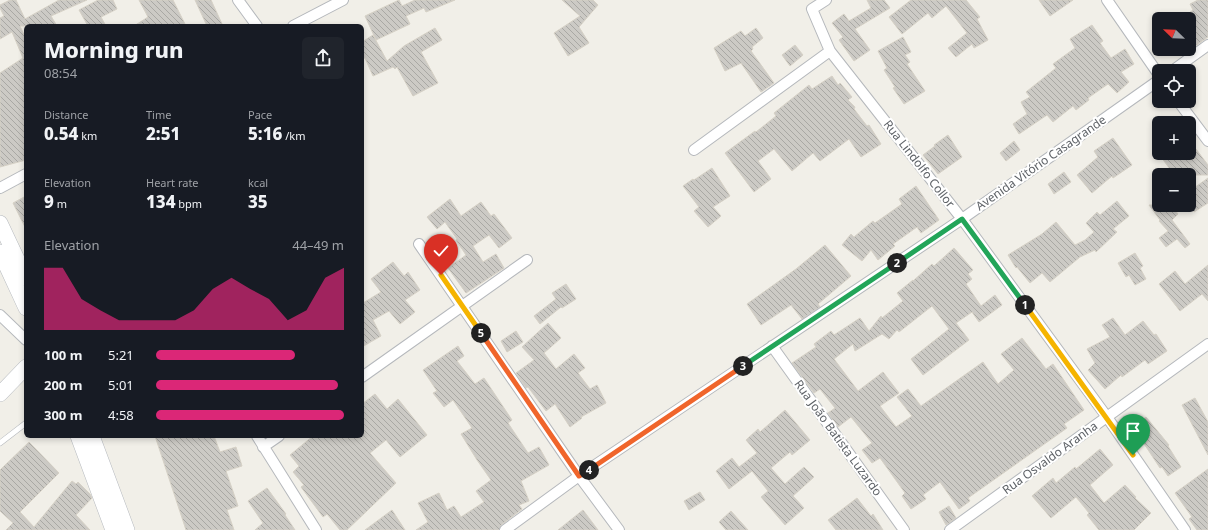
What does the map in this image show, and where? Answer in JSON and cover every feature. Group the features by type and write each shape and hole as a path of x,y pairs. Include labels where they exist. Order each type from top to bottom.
{"main road":[{"path":"0,223 24,274"},
{"path":"0,252 24,304"},
{"path":"0,394 24,369"},
{"path":"79,438 113,530"},
{"path":"93,438 127,530"}],"street":[{"path":"238,0 256,24"},
{"path":"297,24 343,0"},
{"name":"Rua Lindolfo Collor","path":"826,0 812,9 830,51 962,219 1107,417 1185,530"},
{"path":"1107,0 1152,65"},
{"path":"1182,64 1208,45"},
{"path":"694,150 830,51"},
{"name":"Avenida Vitório Casagrande","path":"506,530 579,476 962,219 1152,85"},
{"path":"1183,108 1208,141"},
{"path":"0,188 24,175"},
{"path":"419,244 579,476 619,530"},
{"path":"364,376 527,260"},
{"path":"0,315 24,338"},
{"name":"Rua Osvaldo Aranha","path":"950,530 1208,344"},
{"name":"Rua João Batista Luzardo","path":"772,346 904,530"},
{"path":"258,438 316,530"},
{"path":"263,447 276,438"}],"lane":[{"path":"0,443 24,425"}],"building":[{"path":"10,0 16,0 25,19 59,0 87,0 51,16 56,24 24,24 24,26 20,26 24,35 24,161 0,167 0,73 23,58 12,32 0,39 0,18 4,16 0,5"},
{"path":"98,0 113,0 117,9 101,17 105,24 87,24 79,10"},
{"path":"139,0 173,0 185,24 137,24 148,17"},
{"path":"195,0 211,0 222,24 206,24"},
{"path":"399,0 402,6 415,0 455,0 426,12 424,8 406,16 410,24 376,40 365,16"},
{"path":"562,0 593,0 598,5 579,27 589,43 568,56 554,33 580,16"},
{"path":"867,0 884,0 890,8 855,29 870,50 854,61 839,40 843,37 832,23 844,14 849,21 871,8"},
{"path":"911,0 966,0 980,17 977,19 988,40 974,48 972,44 956,57 948,48 967,33 946,6 932,18 928,13 902,34 889,17"},
{"path":"1039,0 1073,0 1050,16"},
{"path":"1198,0 1208,0 1208,37 1196,45 1196,12 1190,12 1193,10 1190,4"},
{"path":"1092,25 1103,41 1100,43 1111,58 1125,49 1134,64 1121,72 1129,82 1117,93 1108,84 1088,98 1089,100 1076,110 1073,106 1053,122 1047,115 1019,134 1013,124 1027,114 1021,102 1030,97 1026,92 1056,68 1053,64 1075,48 1070,39"},
{"path":"435,28 442,40 421,52 438,83 413,96 397,67 395,69 393,67 373,76 364,58 364,41 373,35 387,61 404,46"},
{"path":"756,28 763,38 752,47 753,49 751,51 774,83 761,92 741,63 725,71 714,48 741,31 745,36"},
{"path":"903,37 911,52 905,55 910,62 907,64 925,91 904,104 893,88 895,87 884,70 887,68 878,51"},
{"path":"795,45 803,55 790,66 782,55"},
{"path":"832,76 838,85 840,83 852,97 848,100 855,107 854,109 867,126 869,125 881,144 861,157 849,139 820,161 813,153 792,171 774,149 758,161 771,179 754,192 725,153 755,131 756,132 776,116 774,113 809,85 812,89"},
{"path":"948,135 962,157 938,174 923,155"},
{"path":"1113,138 1132,165 1113,178 1112,176 1092,193 1077,175 1098,157 1094,151"},
{"path":"1014,141 1020,150 1006,161 1000,153"},
{"path":"1196,149 1208,165 1208,175 1196,175 1196,168 1169,168 1163,160 1196,160"},
{"path":"712,168 730,196 713,207 721,216 708,227 694,211 699,207 683,186"},
{"path":"1064,172 1071,182 1054,194 1048,184"},
{"path":"1208,178 1208,203 1196,211 1196,190 1196,187"},
{"path":"916,186 939,220 921,233 917,227 893,244 895,246 878,260 871,250 862,261 842,245 851,234 854,237 873,221 875,223 902,204 899,199"},
{"path":"24,197 24,225 13,203"},
{"path":"450,199 461,216 481,202 491,216 494,214 512,238 499,248 489,235 473,246 483,262 496,254 504,268 466,293 448,268 466,255 445,222 437,229 427,217"},
{"path":"1117,201 1129,216 1113,229 1117,232 1096,252 1095,250 1080,257 1050,282 1042,273 1030,283 1017,267 1016,268 1008,255 1042,234 1056,222 1075,245 1085,240 1094,232 1086,223 1097,212 1100,215"},
{"path":"1154,212 1176,212 1178,214 1172,220 1190,244 1185,248 1177,239 1166,247 1159,238 1168,231 1159,221 1160,220"},
{"path":"825,245 851,276 818,304 820,307 802,319 791,305 761,325 747,304 796,269"},
{"path":"954,248 973,270 968,274 972,279 966,284 981,306 995,295 1002,305 979,322 972,312 956,323 969,340 923,375 911,359 949,329 932,306 899,332 897,330 889,339 882,334 855,351 853,344 834,359 858,391 883,372 899,393 880,406 896,427 912,416 897,397 908,389 921,406 983,362 998,384 1014,370 1001,354 1022,338 1046,369 1053,364 1084,410 1064,424 1067,428 968,498 970,501 959,509 940,482 923,495 926,499 911,509 902,496 905,493 880,458 872,463 862,450 872,443 851,417 838,427 828,413 835,408 820,389 814,393 792,363 816,347 814,344 831,331 834,335 860,318 869,331 881,316 882,318 903,301 897,293 932,264 934,266"},
{"path":"1135,253 1143,266 1140,268 1146,279 1135,285 1129,275 1126,277 1118,263"},
{"path":"393,262 404,276 408,272 420,290 405,300 415,312 400,324 389,311 373,320 381,336 364,346 364,302 381,292 371,279"},
{"path":"1208,265 1208,301 1202,294 1180,311 1159,284 1175,271 1185,284"},
{"path":"566,284 576,299 562,308 561,307 540,324 534,316 556,299 552,293"},
{"path":"1113,318 1125,335 1143,321 1154,335 1156,334 1167,351 1148,364 1145,360 1122,377 1121,375 1105,389 1088,370 1095,363 1087,349 1110,337 1102,325"},
{"path":"548,323 561,338 544,353 556,369 574,354 585,368 578,373 590,389 597,385 606,403 581,417 582,418 570,427 555,404 546,411 528,387 526,388 516,373 534,360 522,347"},
{"path":"516,331 523,342 507,352 501,341"},
{"path":"458,346 464,356 457,361 475,384 484,378 512,420 508,423 528,453 539,447 549,465 521,481 529,501 519,505 522,509 501,525 499,530 416,530 428,522 418,503 439,493 447,510 454,506 461,517 484,502 476,491 491,480 461,434 472,428 453,400 444,407 433,393 437,391 423,370"},
{"path":"375,394 387,409 398,399 427,435 400,457 386,440 370,453 396,483 347,530 340,530 327,514 323,517 301,487 304,485 293,472 299,466 290,455 311,438 364,438 364,402"},
{"path":"1195,398 1208,422 1208,455 1182,405"},
{"path":"785,410 810,440 792,455 790,452 771,468 785,484 804,467 814,477 793,496 804,508 785,525 761,497 768,491 752,471 729,489 716,471 732,458 739,467 757,453 746,440 758,429 760,432"},
{"path":"1146,417 1169,445 1168,446 1181,467 1168,476 1162,467 1160,468 1133,427"},
{"path":"156,438 215,438 220,452 236,447 242,466 226,471 238,506 227,510 234,530 186,530"},
{"path":"29,442 59,473 20,512 34,527 72,481 76,484 78,482 92,498 76,515 90,530 6,530 13,523 0,511 0,470"},
{"path":"1100,449 1113,465 1090,485 1104,503 1125,485 1136,497 1135,498 1151,513 1134,530 1099,530 1087,515 1089,513 1076,497 1051,518 1032,496 1053,478 1056,483"},
{"path":"1208,469 1208,530 1197,530 1189,519 1192,517 1175,493"},
{"path":"267,488 286,514 285,515 295,530 255,530 263,523 248,501"},
{"path":"700,492 705,500 689,510 684,501"},
{"path":"857,498 871,516 873,514 883,530 836,530 828,520"},
{"path":"949,506 956,518 946,525 939,512"},
{"path":"392,510 405,530 365,530"},
{"path":"583,510 598,530 558,530"},
{"path":"731,511 748,530 726,530 719,522"}],"route":[{"path":"441,275 579,476 962,219 1107,417 1133,455"}]}
